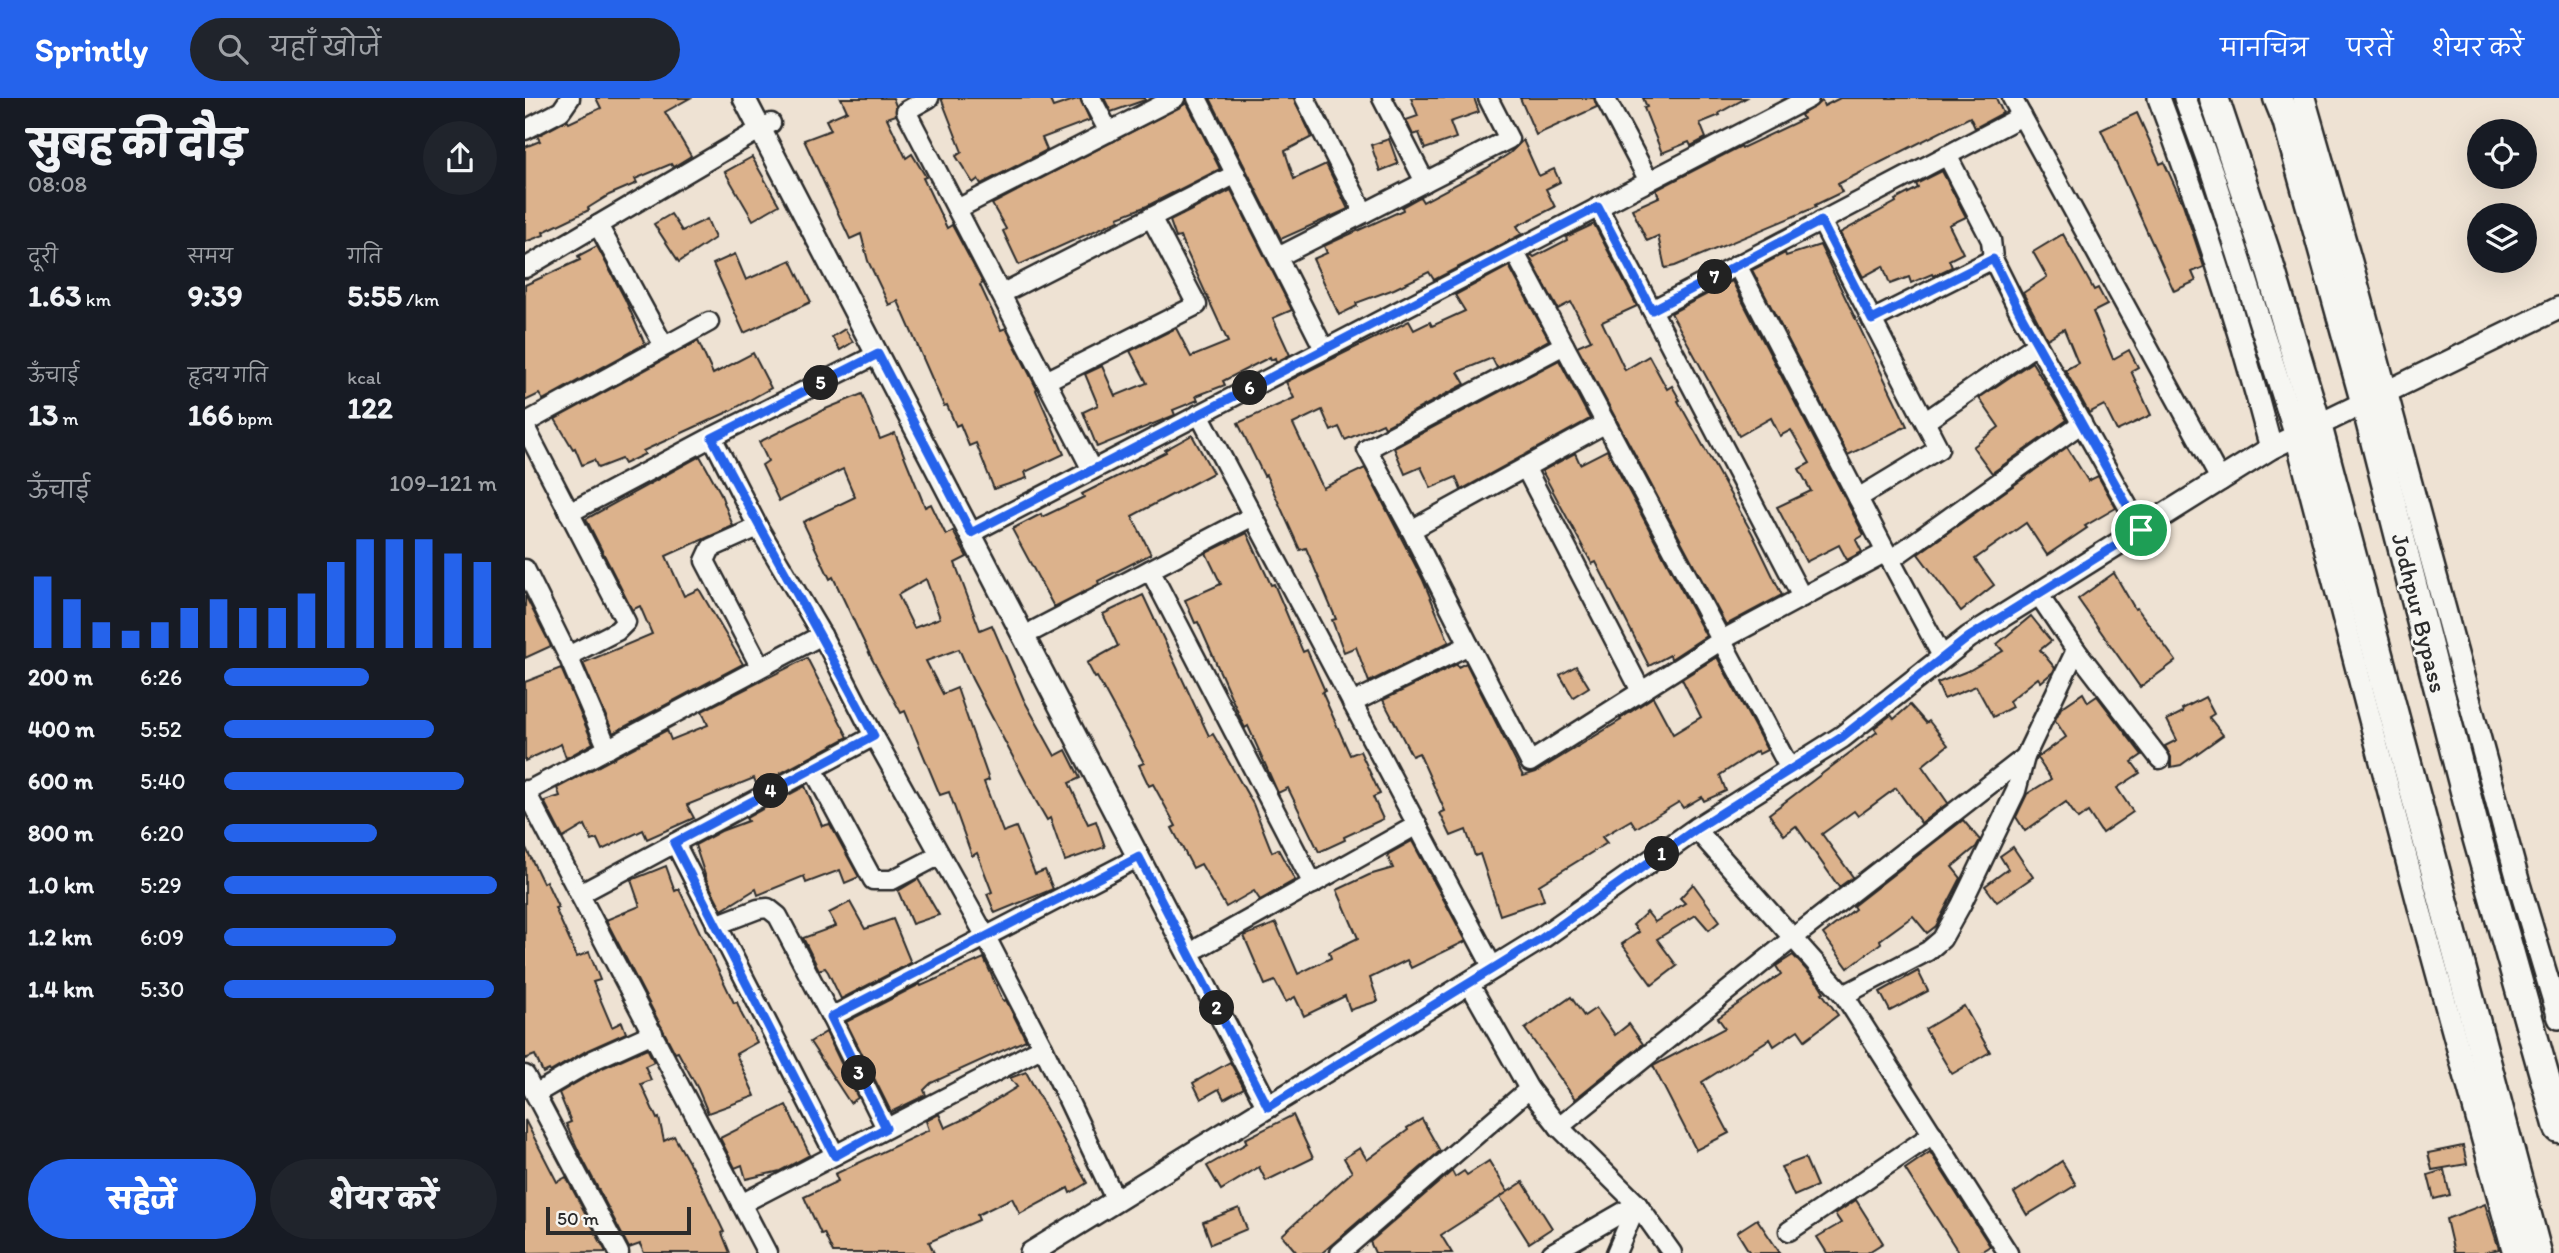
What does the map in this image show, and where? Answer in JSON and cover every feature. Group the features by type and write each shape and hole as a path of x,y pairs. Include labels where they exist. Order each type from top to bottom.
{"highway":[{"path":"2214,98 2265,251 2306,430 2537,1253"},
{"name":"Jodhpur Bypass","path":"2278,98 2376,396 2474,826 2559,1128"}],"street":[{"path":"525,130 561,111 570,98"},
{"path":"744,98 766,126 977,530 1139,857 1274,1103"},
{"path":"758,98 766,126 878,354 1035,629 1200,947 1274,1103"},
{"path":"929,98 906,111 1092,470"},
{"path":"1091,98 1109,132"},
{"path":"957,209 1175,98"},
{"path":"1197,98 1324,349"},
{"path":"1305,98 1364,213"},
{"path":"1382,98 1425,182"},
{"path":"1277,257 1509,139 1488,98"},
{"path":"1605,98 1649,181"},
{"path":"977,530 1809,98"},
{"path":"2013,98 2221,481"},
{"path":"2159,98 2201,211 2253,378 2271,448"},
{"path":"2185,98 2306,430 2416,894 2514,1253"},
{"path":"2304,98 2319,142 2376,396 2559,1018"},
{"path":"1652,310 2022,116"},
{"path":"525,268 766,126"},
{"path":"1947,155 1991,240 1993,259 2037,344 2141,530"},
{"path":"1001,294 1236,174"},
{"path":"1598,207 1802,597"},
{"path":"1046,381 1197,306 1151,217"},
{"path":"1821,221 1939,449 1858,498"},
{"path":"598,225 664,346"},
{"path":"1514,251 1791,771"},
{"path":"1872,320 1993,259"},
{"path":"1737,265 1943,658"},
{"path":"1031,1253 1541,939 1696,829 1842,737 1969,637 2271,448 2559,308"},
{"path":"568,656 617,631 626,622 525,425 709,322"},
{"path":"1926,421 2037,344"},
{"path":"1564,345 1367,449 1530,762 1722,640 1802,597 1889,556 2082,423"},
{"path":"569,513 878,354"},
{"path":"1199,414 1493,968"},
{"path":"1411,530 1606,423"},
{"path":"712,438 758,527 822,635 874,736 986,937 1043,1047 1116,1201"},
{"path":"1525,467 1641,691"},
{"path":"1035,629 1253,516"},
{"path":"758,527 711,548 705,561 760,666"},
{"path":"525,569 568,656 608,749"},
{"path":"1150,570 1313,884"},
{"path":"2038,594 2076,650 2160,759"},
{"path":"767,1253 526,791 822,635"},
{"path":"1352,703 1469,645"},
{"path":"1844,995 1928,951 1942,939 2016,791 2025,757 2076,650"},
{"path":"580,894 874,736"},
{"path":"1559,1127 1793,938 2025,757"},
{"path":"813,769 873,880 892,880 940,855"},
{"path":"1200,947 1417,825"},
{"path":"1696,829 1844,995 2004,1252"},
{"path":"674,843 835,1156"},
{"path":"831,1017 1139,857"},
{"path":"716,925 758,909 768,908 778,916 886,1128"},
{"path":"1469,983 1529,1089 1559,1127 1637,1204 1672,1253"},
{"path":"535,1094 593,1060 653,1033"},
{"path":"741,1204 1043,1047"},
{"path":"525,1075 619,1253"},
{"path":"1340,1253 1529,1089"},
{"path":"1789,1231 1933,1134"},
{"path":"1552,1253 1637,1204"},
{"path":"1616,1253 1637,1204"}],"building":[{"path":"596,98 690,98 665,112 691,156 673,167 671,164 635,179 637,183 609,195 588,208 589,210 543,232 544,235 525,242 525,147 540,141 537,136 567,120 569,123 601,108"},
{"path":"841,98 893,98 896,115 887,118 906,158 912,154 926,177 923,178 947,228 952,225 983,283 980,285 1001,330 1006,328 1037,389 1064,454 1025,472 1027,478 994,489 976,443 969,446 960,424 956,426 947,405 944,406 898,301 889,305 868,261 861,234 850,239 804,140 831,130 826,120 847,111"},
{"path":"941,98 1049,98 1053,107 1080,98 1090,120 1042,138 1047,150 981,184 978,179 973,183 956,156 962,152"},
{"path":"1104,98 1145,98 1145,100 1111,112"},
{"path":"1210,98 1294,98 1312,137 1285,151 1294,179 1326,164 1348,209 1281,239"},
{"path":"1411,98 1474,98 1479,112 1450,122 1456,138 1425,149 1419,133 1413,135 1406,120 1418,116"},
{"path":"1520,98 1594,98 1597,107 1536,135"},
{"path":"1643,98 1746,98 1719,113 1720,115 1700,123 1706,138 1691,146 1689,142 1662,153 1644,108 1647,107"},
{"path":"1840,98 1996,98 2003,113 1975,128 1970,117 1838,184 1842,192 1815,205 1816,207 1665,268 1658,236 1647,241 1632,209 1659,197 1656,190 1741,146 1742,148 1803,119 1801,115 1822,101 1824,106"},
{"path":"1187,103 1220,169 1147,206 1118,217 1119,220 1019,265 1003,231 1006,229 992,204"},
{"path":"2137,113 2160,164 2164,162 2183,204 2204,267 2192,272 2196,281 2174,291 2101,130"},
{"path":"1389,139 1398,164 1380,171 1371,145"},
{"path":"1523,140 1539,176 1554,169 1560,182 1546,189 1555,207 1517,226 1522,234 1434,280 1429,272 1356,303 1357,306 1339,315 1313,259 1327,253 1324,246 1403,210 1402,207 1420,197 1423,202 1487,168 1510,153"},
{"path":"752,157 779,205 753,220 725,172"},
{"path":"1942,171 1966,217 1949,225 1963,253 1949,260 1952,267 1911,283 1909,277 1890,284 1883,266 1863,277 1840,233 1896,202 1895,200 1918,188 1916,184"},
{"path":"1231,190 1292,310 1273,318 1290,355 1276,362 1275,358 1271,360 1270,357 1223,381 1225,385 1196,396 1198,400 1173,410 1175,415 1097,447 1083,412 1098,405 1085,374 1102,366 1115,396 1147,383 1130,351 1176,328 1191,357 1228,342 1180,237 1176,238 1170,221"},
{"path":"671,214 682,231 707,219 715,238 679,262 654,224"},
{"path":"1594,224 1637,306 1602,322 1625,370 1649,356 1667,389 1672,386 1752,533 1782,595 1726,625 1577,346 1591,340 1571,302 1558,309 1529,256 1534,257 1567,240 1566,237"},
{"path":"2063,234 2094,290 2098,288 2107,305 2093,312 2113,359 2129,350 2138,367 2131,371 2151,415 2117,431 2104,405 2089,413 2065,370 2078,363 2064,329 2047,339 2023,293 2047,277 2033,252"},
{"path":"1820,245 1907,426 1848,455 1752,270 1785,253 1786,256"},
{"path":"597,246 645,344 543,400 539,394 525,401 525,285 580,260 578,256"},
{"path":"735,254 746,280 791,260 811,302 744,333 713,264"},
{"path":"1509,266 1549,340 1497,368 1492,358 1458,372 1465,384 1385,427 1383,423 1345,440 1339,427 1331,431 1322,410 1293,424 1323,488 1365,468 1423,580 1449,642 1369,682 1356,647 1344,652 1332,620 1336,619 1306,548 1300,550 1266,475 1264,476 1238,423 1294,398 1286,382 1409,321 1414,330 1430,322 1432,326 1465,311 1455,295"},
{"path":"1732,281 1864,535 1856,540 1862,552 1847,560 1839,545 1806,562 1777,507 1811,491 1799,469 1810,463 1791,430 1780,436 1771,418 1739,436 1671,313"},
{"path":"845,329 853,342 840,350 832,337"},
{"path":"698,341 713,374 753,353 771,388 730,411 643,451 645,454 624,464 621,459 598,468 594,460 582,465 575,448 573,449 555,419"},
{"path":"1559,360 1590,419 1461,490 1456,477 1431,488 1421,467 1405,474 1394,448"},
{"path":"2032,362 2067,420 1992,473 1973,447 1999,427 1979,398"},
{"path":"862,394 880,439 895,433 925,507 931,504 946,535 953,531 967,557 955,563 980,630 992,625 1024,700 1055,756 1066,750 1080,778 1069,783 1088,824 1096,821 1105,847 1065,861 1050,818 1047,820 1036,801 959,649 926,661 943,694 957,688 989,780 984,782 1003,832 1016,827 1035,874 1045,870 1053,889 995,913 987,894 992,892 977,853 972,856 949,792 940,795 905,711 901,713 803,522 855,497 843,469 779,501 762,465 768,461 759,442","holes":["926,579 940,618 914,628 898,595"]},
{"path":"1192,435 1213,473 1132,516 1151,554 1054,607 1012,529 1084,497 1082,494 1166,452 1165,450"},
{"path":"2067,447 2088,481 2098,476 2116,508 2085,526 2087,528 2047,555 2026,523 1975,559 1994,585 1961,611 1918,554"},
{"path":"1607,450 1706,636 1671,659 1670,655 1649,666 1596,562 1592,564 1542,471 1575,453 1580,464"},
{"path":"700,456 720,492 733,526 666,556 684,596 699,589 743,664 613,733 583,663 652,634 640,606 632,610 586,519"},
{"path":"1247,533 1271,585 1274,584 1303,652 1307,650 1350,755 1360,751 1380,794 1373,797 1383,819 1319,852 1288,788 1278,793 1248,726 1245,728 1243,724 1198,622 1195,623 1185,600 1221,584 1206,553"},
{"path":"2114,573 2135,609 2137,608 2176,661 2140,687 2078,599"},
{"path":"525,595 551,646 525,658"},
{"path":"1143,595 1209,736 1213,734 1253,804 1272,852 1278,849 1295,880 1260,900 1254,891 1226,907 1201,864 1193,868 1172,828 1176,826 1153,784 1149,786 1139,765 1144,763 1087,663 1118,646 1103,614"},
{"path":"2031,616 2051,641 2040,650 2055,668 2053,672 2041,682 2038,678 2009,701 2012,707 1993,717 1976,686 1944,699 1937,683 1970,670 2003,651 1997,644"},
{"path":"1717,657 1767,750 1759,754 1757,751 1720,775 1726,791 1704,801 1702,797 1683,808 1679,802 1636,828 1631,820 1602,837 1607,843 1539,885 1544,900 1500,915 1480,854 1475,856 1466,830 1451,836 1440,813 1445,811 1419,753 1412,756 1383,700 1457,664 1458,667 1466,663 1523,776 1536,772 1653,697 1673,734 1701,717 1682,679"},
{"path":"807,658 848,737 757,786 754,778 687,805 694,818 647,839 643,830 602,850 597,839 592,841 585,825 563,838 544,801 560,796 557,788 667,730 671,740 708,725 702,711"},
{"path":"1576,666 1589,687 1573,697 1560,675"},
{"path":"561,668 593,743 566,758 561,744 525,761 525,682"},
{"path":"2083,693 2088,702 2097,696 2142,755 2132,762 2140,773 2117,788 2133,812 2102,833 2088,812 2078,819 2066,802 2025,831 2016,817 2027,794 2051,779 2037,758 2066,737 2055,720 2061,708"},
{"path":"2205,697 2214,714 2209,717 2223,735 2181,765 2171,767 2171,757 2165,746 2177,740 2167,720"},
{"path":"1910,705 1926,723 1929,721 1948,745 1922,766 1948,803 1921,823 1896,788 1858,816 1854,811 1822,834 1853,877 1839,887 1796,826 1784,835 1769,814 1877,732 1874,728 1891,715 1894,719"},
{"path":"805,786 822,826 830,824 859,877 845,883 840,870 806,883 804,876 758,895 756,889 722,910 707,881 695,845 748,821 746,818"},
{"path":"1963,820 1980,840 1976,847 1952,867 1961,878 1936,926 1927,933 1913,916 1848,968 1823,934 1855,909 1853,906"},
{"path":"1412,841 1466,941 1411,968 1407,960 1370,978 1378,1001 1350,1010 1345,996 1304,1016 1295,997 1286,1002 1275,981 1265,985 1244,936 1276,923 1298,974 1331,958 1329,952 1358,938 1337,890 1369,875 1393,868 1387,855"},
{"path":"525,846 543,883 546,881 577,957 589,952 600,980 593,982 612,1027 622,1022 626,1033 588,1050 550,1072 549,1070 543,1073 535,1055 525,1059"},
{"path":"2013,847 2033,877 1997,902 1985,886 2008,869 2000,856"},
{"path":"666,866 675,891 679,889 734,1003 737,1002 757,1042 736,1054 755,1096 708,1113 698,1089 678,1052 675,1053 606,920 640,906 631,880"},
{"path":"918,879 939,915 912,924 898,891"},
{"path":"1693,884 1720,921 1709,930 1696,915 1657,939 1677,966 1652,985 1622,944 1639,932 1633,925 1647,912 1655,922 1685,903 1680,898"},
{"path":"850,902 865,929 893,919 911,963 841,999 825,968 819,970 803,938 836,926 829,913"},
{"path":"1793,955 1819,984 1824,992 1822,993 1838,1015 1805,1040 1798,1030 1774,1046 1770,1039 1702,1082 1729,1133 1696,1150 1653,1066 1725,1028 1718,1018 1781,974 1776,966"},
{"path":"984,958 1003,1001 1006,1000 1026,1040 931,1083 924,1090 926,1095 891,1112 846,1022 920,984 921,986"},
{"path":"1918,971 1928,991 1890,1011 1880,992"},
{"path":"1571,997 1584,1016 1596,1008 1615,1035 1629,1024 1643,1044 1575,1099 1525,1029"},
{"path":"1964,1006 1990,1052 1952,1074 1925,1029"},
{"path":"826,1032 858,1098 850,1103 810,1042"},
{"path":"647,1048 654,1062 645,1066 651,1080 641,1084 657,1119 659,1118 664,1141 674,1136 724,1232 722,1233 730,1253 644,1253 640,1244 629,1248 566,1124 571,1122 559,1093 598,1070"},
{"path":"1230,1062 1244,1088 1224,1099 1219,1089 1201,1099 1193,1083"},
{"path":"1026,1072 1087,1183 1070,1193 1068,1188 1020,1214 1012,1198 977,1215 979,1220 929,1242 934,1253 833,1253 804,1197 838,1181 835,1174 929,1130 926,1121 939,1114 945,1128 968,1117 1017,1087 1010,1078"},
{"path":"786,1105 810,1155 780,1171 746,1179 742,1165 735,1168 720,1138"},
{"path":"1293,1115 1313,1158 1266,1181 1259,1167 1221,1190 1207,1166 1247,1143 1245,1139"},
{"path":"1422,1119 1440,1151 1322,1253 1297,1253 1282,1235 1352,1172 1344,1158 1360,1148 1367,1160"},
{"path":"525,1120 557,1182 566,1177 606,1252 525,1253"},
{"path":"2463,1146 2467,1164 2432,1170 2428,1153"},
{"path":"1930,1152 1990,1246 1979,1253 1959,1253 1905,1169"},
{"path":"1805,1158 1817,1186 1794,1196 1781,1167"},
{"path":"1489,1161 1508,1192 1441,1235 1452,1253 1375,1253 1370,1242 1452,1171 1455,1177 1464,1171 1467,1175"},
{"path":"2062,1161 2076,1185 2027,1215 2014,1193"},
{"path":"2444,1170 2450,1195 2434,1199 2428,1175"},
{"path":"1523,1182 1552,1228 1529,1243 1500,1197"},
{"path":"1856,1200 1883,1243 1867,1253 1827,1253 1817,1237 1841,1223 1835,1214"},
{"path":"2485,1204 2499,1249 2483,1253 2454,1253 2446,1219"},
{"path":"1239,1208 1247,1229 1211,1244 1203,1222"},
{"path":"1757,1219 1780,1253 1750,1253 1737,1232"}],"route":[{"path":"1598,207 1652,310 1821,221 1872,320 1993,259 2022,317 2141,530 1969,637 1842,737 1696,829 1541,939 1268,1107 1139,857 831,1017 886,1128 835,1156 674,843 874,736 822,635 758,527 712,438 878,354 971,533 1598,207"}]}
